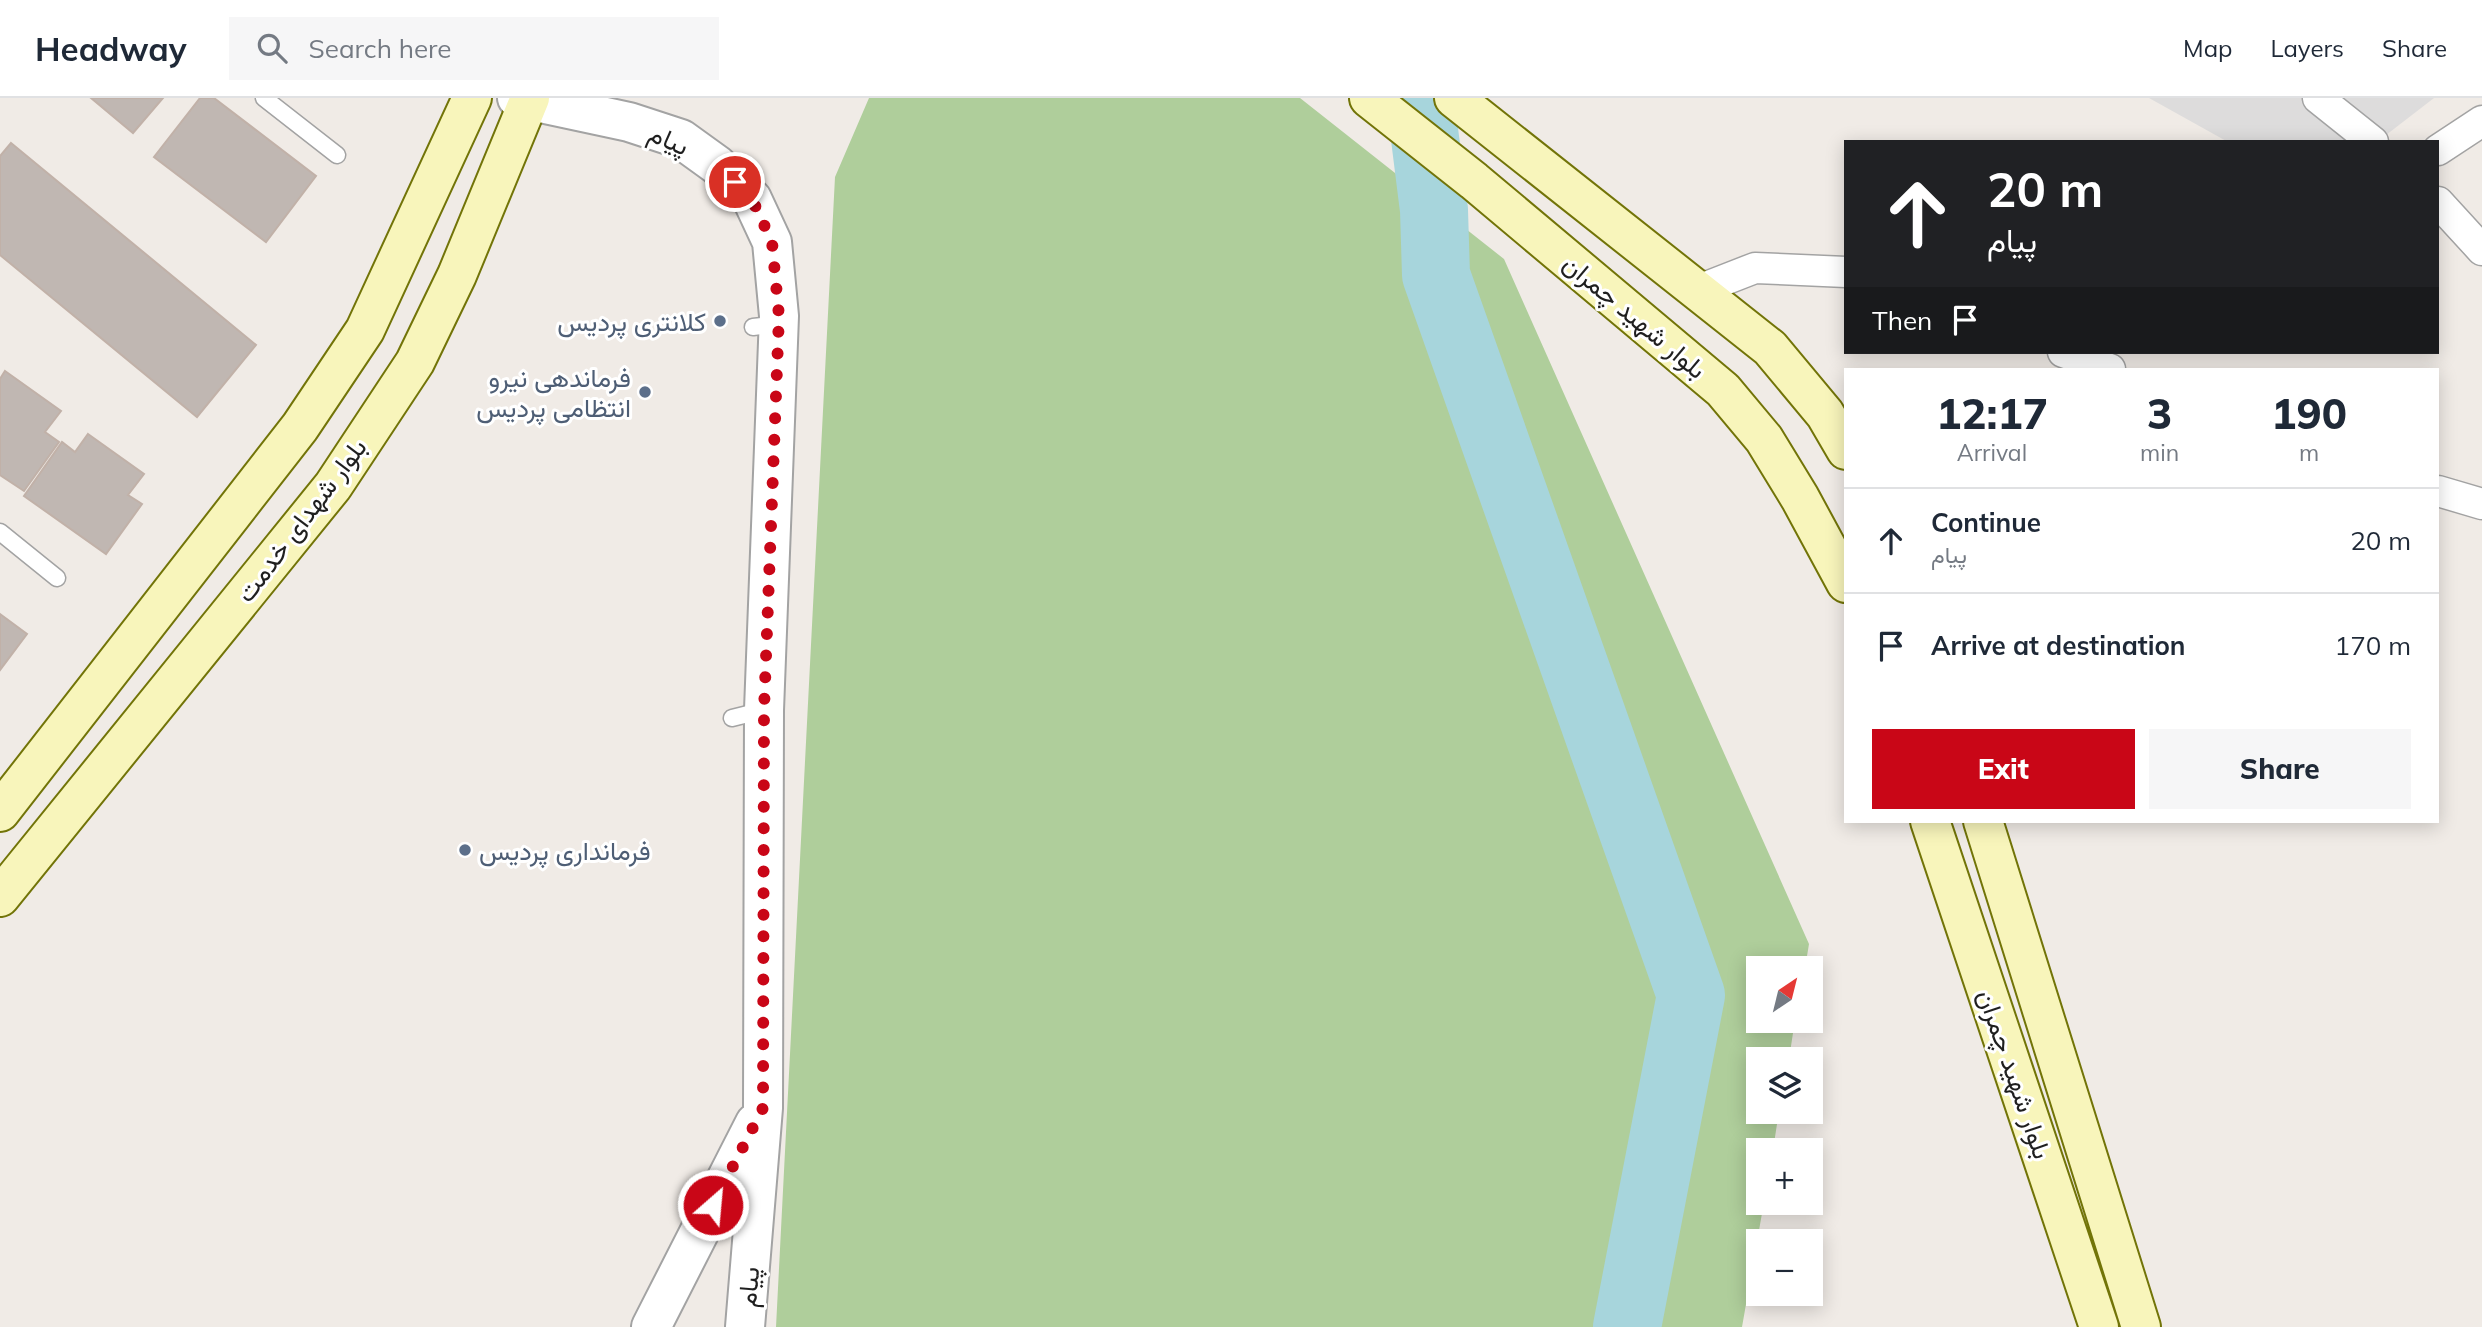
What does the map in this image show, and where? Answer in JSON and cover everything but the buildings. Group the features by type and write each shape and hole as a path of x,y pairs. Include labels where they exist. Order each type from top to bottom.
{"main road":[{"path":"0,812 300,427 365,330 471,98"},
{"name":"بلوار شهید چمران","path":"1369,98 1474,181 1723,390 1764,439 1801,498 1844,579"},
{"name":"بلوار شهدای خدمت","path":"0,897 333,486 415,362 457,275 526,99"},
{"path":"1456,100 1770,348 1825,414 1844,447"},
{"path":"1662,338 1696,291"},
{"name":"بلوار شهید چمران","path":"1931,823 2099,1327"},
{"name":"بلوار شهید چمران","path":"1984,823 2141,1327"}],"street":[{"path":"2318,98 2370,140"},
{"name":"پیام","path":"526,99 629,122 681,139 717,165 752,199 772,242 748,714 763,1108 745,1327"},
{"path":"2439,149 2482,121"},
{"path":"2439,203 2482,250"},
{"path":"1696,291 1755,268 1844,272"},
{"path":"2069,354 2107,368"},
{"path":"2439,491 2482,504"},
{"path":"651,1327 763,1108"}],"lane":[{"path":"264,98 337,155"},
{"path":"0,532 57,578"}],"shaded area":[{"path":"2149,98 2434,98 2380,140 2224,140"}],"green space":[{"path":"869,98 1300,98 1504,259 1809,944 1807,956 1746,956 1746,1033 1793,1033 1791,1047 1746,1047 1746,1124 1777,1124 1775,1138 1746,1138 1746,1215 1762,1215 1759,1229 1746,1229 1746,1304 1742,1327 776,1327 835,177"}],"waterway":[{"path":"1420,98 1434,210 1436,275 1691,995 1627,1327"}],"place":[{"name":"کلانتری پردیس","path":"720,321"},
{"name":"فرماندهی نیرو انتظامی پردیس","path":"645,392"},
{"name":"فرمانداری پردیس","path":"465,850"}],"route":[{"path":"713,1205 763,1108 764,710 779,316 772,242 752,199 735,182"}]}
